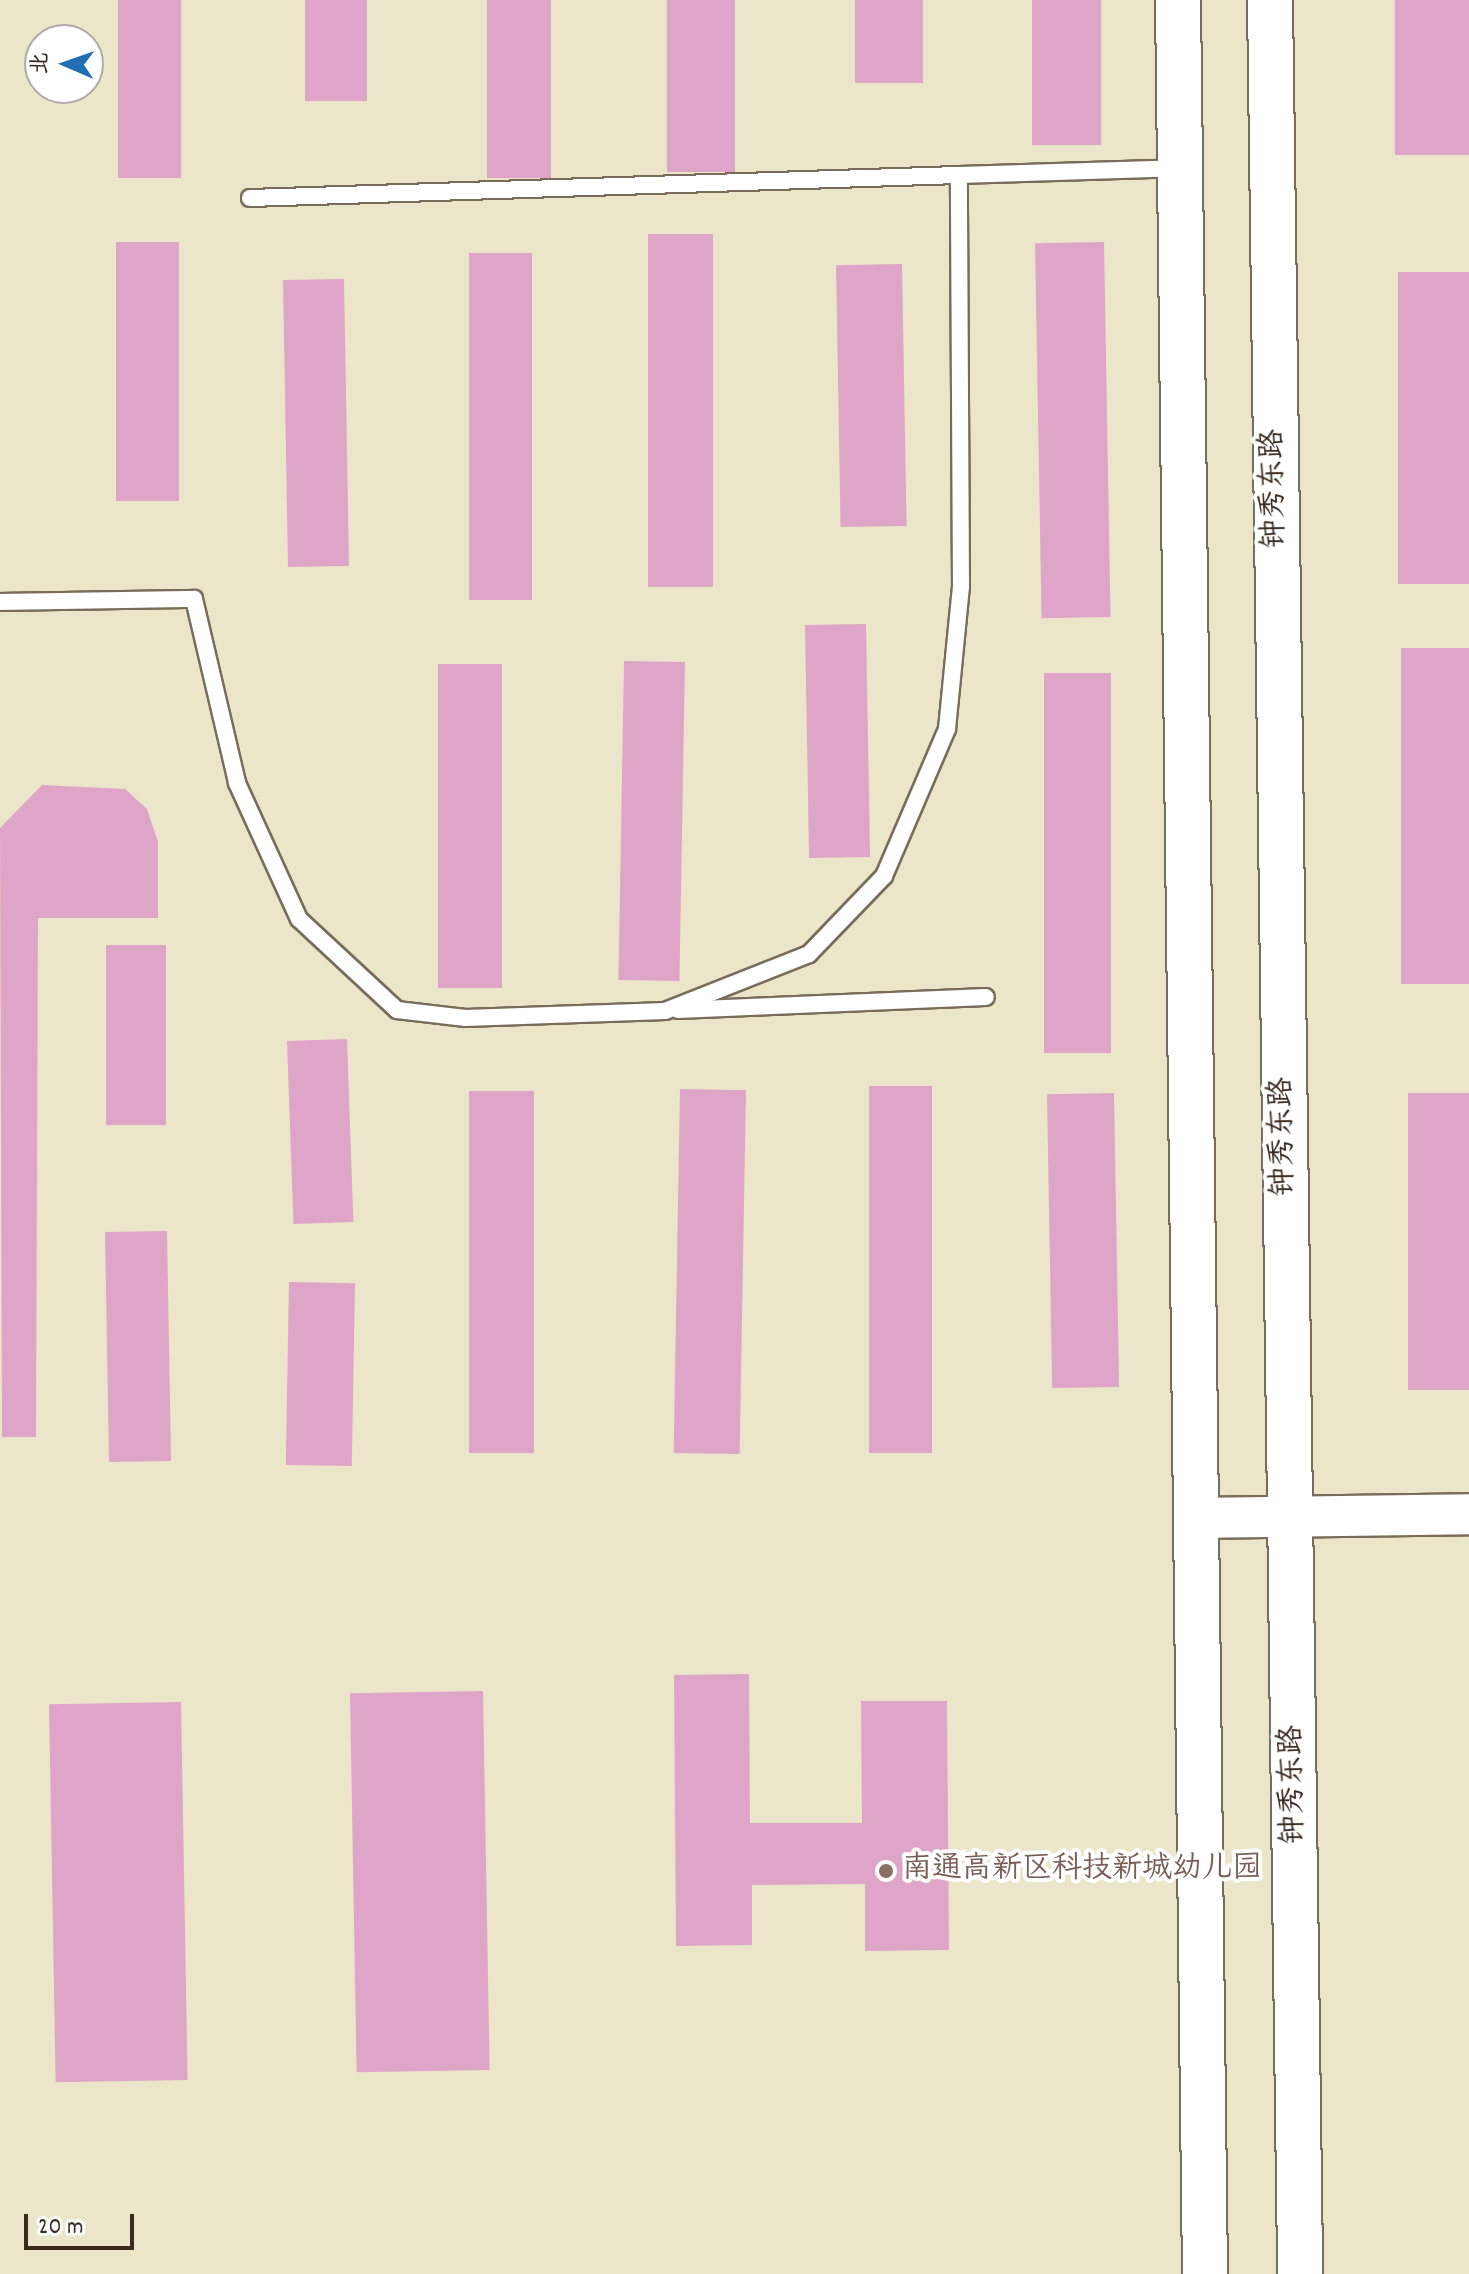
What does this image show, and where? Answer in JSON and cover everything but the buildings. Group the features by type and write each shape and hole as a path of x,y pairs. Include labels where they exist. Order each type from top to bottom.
{"main road":[{"path":"1178,0 1205,2274"},
{"name":"钟秀东路","path":"1270,0 1300,2274"}],"street":[{"path":"1195,1518 1469,1514"}],"lane":[{"path":"250,198 1180,168"},
{"path":"665,1011 809,954 884,876 947,729 961,587 959,175"},
{"path":"0,602 194,599 237,783 299,919 397,1010 466,1018 986,997"}],"place":[{"name":"南通高新区科技新城幼儿园","path":"886,1871"}]}
